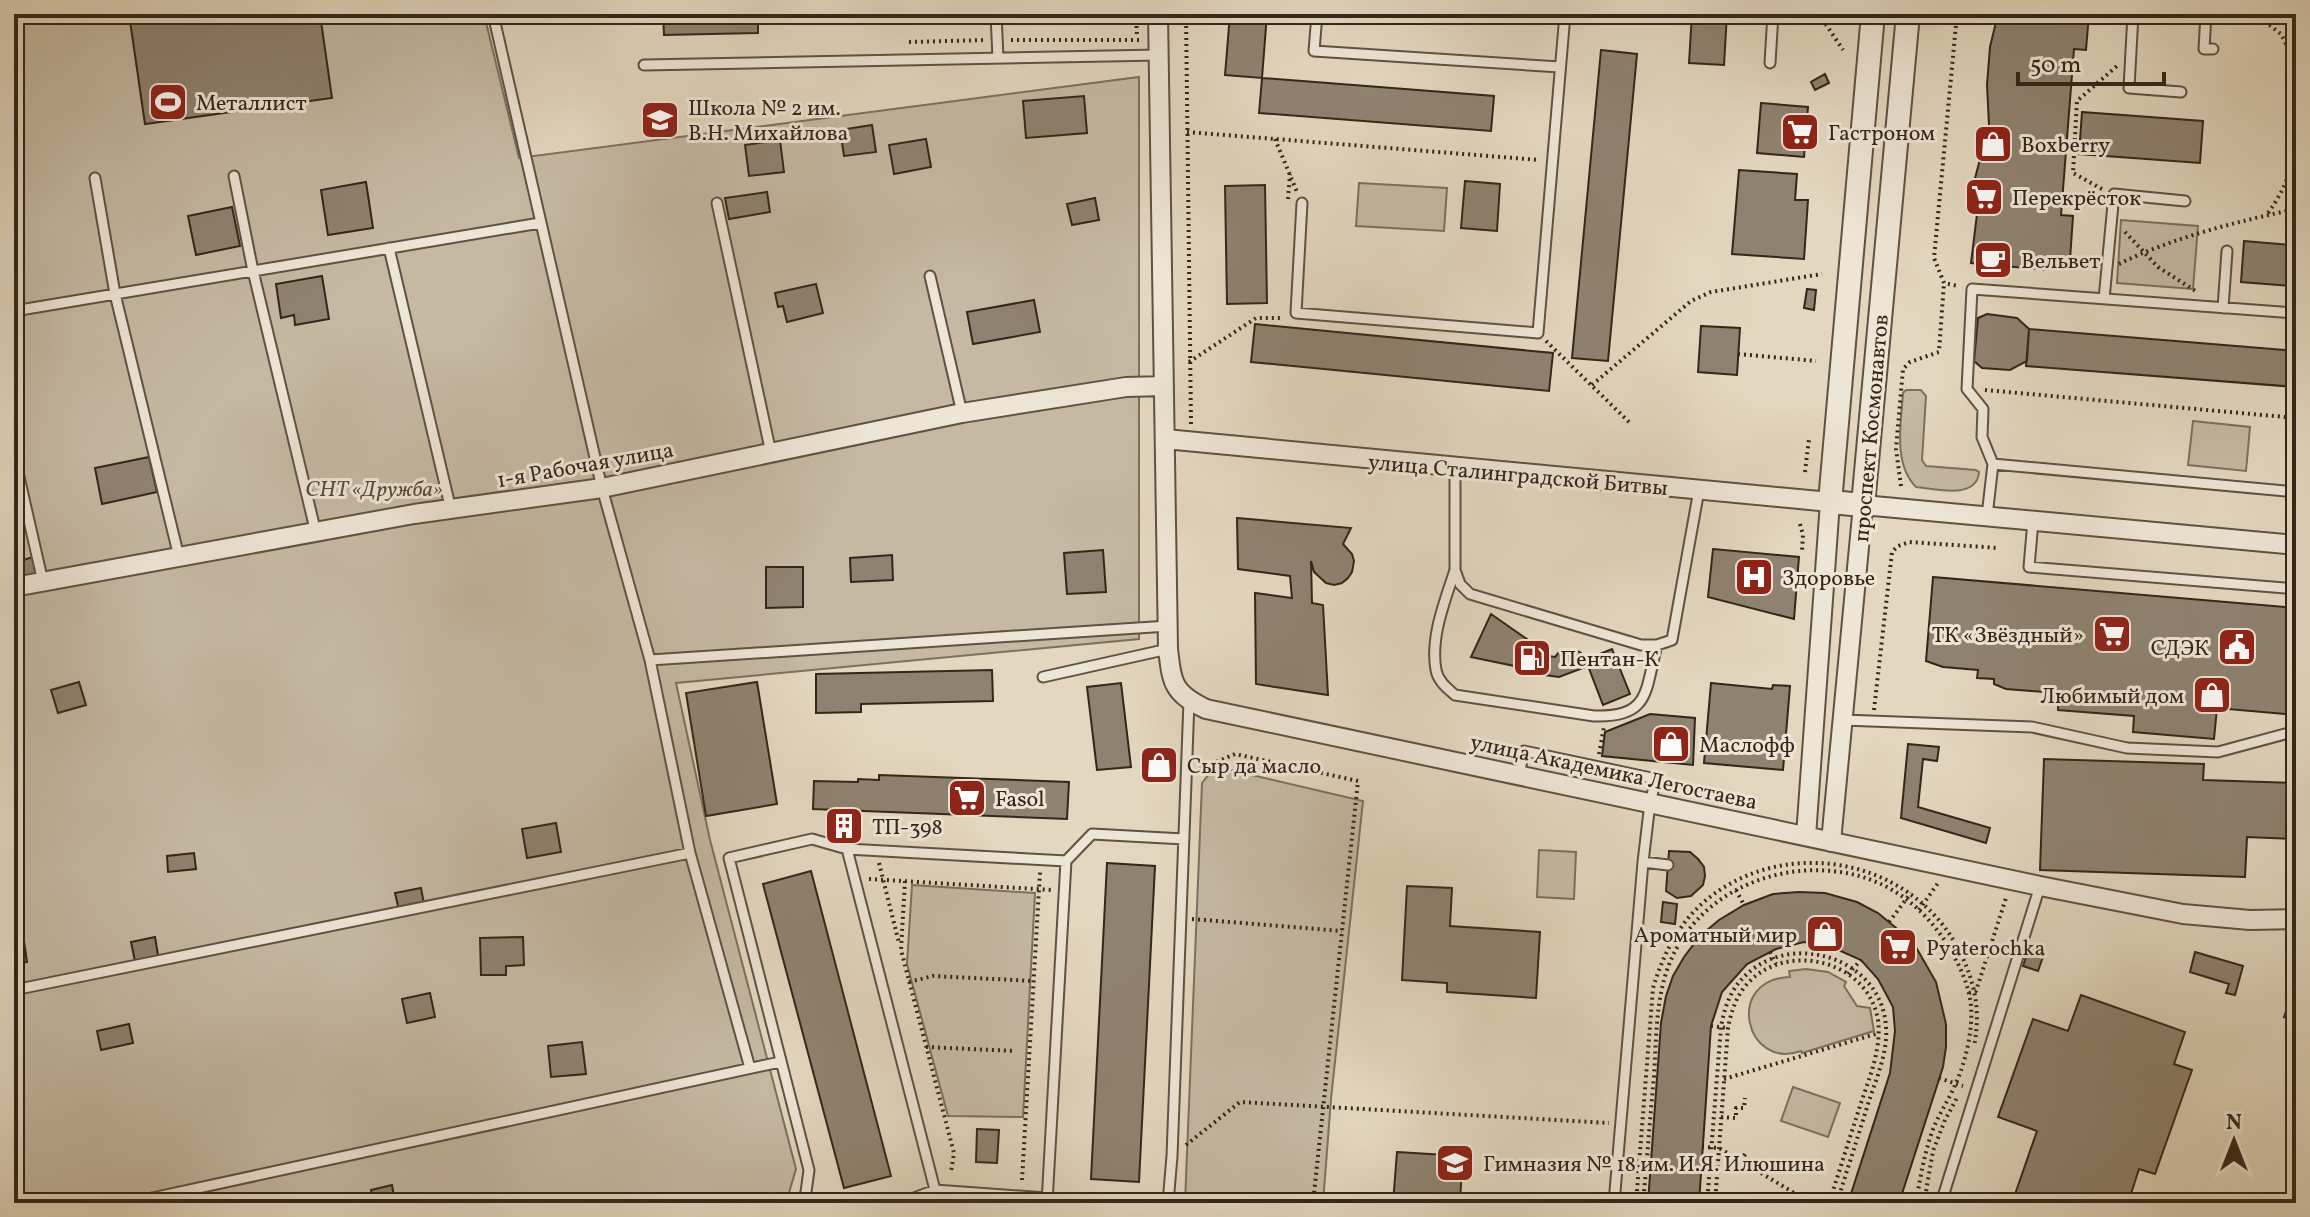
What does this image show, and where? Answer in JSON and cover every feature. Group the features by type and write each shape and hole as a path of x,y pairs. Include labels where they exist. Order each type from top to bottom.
{"street":[{"path":"1158,14 1168,649 1170,672 1176,689 1189,701"},
{"name":"проспект Космонавтов","path":"1806,836 1830,502 1873,14"},
{"name":"проспект Космонавтов","path":"1831,842 1908,14"},
{"name":"1-я Рабочая улица","path":"14,587 414,514 602,488 962,413 1126,387 1164,386"},
{"name":"улица Сталинградской Битвы","path":"1165,439 2296,545"},
{"name":"улица Академика Легостаева","path":"1189,701 1206,709 2040,886 2183,914 2250,920 2296,919"}],"lane":[{"path":"493,14 602,488 650,660 690,853 750,1068"},
{"path":"996,14 998,58"},
{"path":"1317,14 1314,51 1560,67"},
{"path":"1302,203 1296,313 1538,333 1565,14"},
{"path":"1602,14 1638,14"},
{"path":"1770,63 1773,14"},
{"path":"2133,14 2129,88 2181,92"},
{"path":"2206,14 2204,49 2213,49"},
{"path":"644,65 998,58 1159,49"},
{"path":"234,176 253,271 316,533"},
{"path":"95,178 115,294 179,557"},
{"path":"2104,299 2114,194 2185,201"},
{"path":"717,203 771,453"},
{"path":"14,311 540,223"},
{"path":"389,248 451,511"},
{"path":"2223,308 2227,251"},
{"path":"930,276 962,413"},
{"path":"1987,516 1993,464 1982,437 1983,409 1967,389 1972,289 2296,313"},
{"path":"14,455 43,582"},
{"path":"1993,464 2296,492"},
{"path":"1455,468 1455,570 1441,616 1436,647 1436,672 1443,686 1455,695 1606,717 1617,716 1630,712 1642,701 1657,645"},
{"path":"1455,570 1460,584 1470,594 1641,645 1657,645 1672,640 1699,490"},
{"path":"2033,521 2029,567 2296,589"},
{"path":"650,660 1168,626"},
{"path":"1043,677 1168,649"},
{"path":"1168,1203 1189,701"},
{"path":"1843,720 2032,727 2127,748 2218,752 2296,731"},
{"path":"1519,775 1524,751 1656,779 1643,862 1614,1203"},
{"path":"1047,1201 1066,861 1092,834 1184,839"},
{"path":"802,1203 809,1170 729,858 812,839 847,849 1066,861"},
{"path":"847,849 935,1190"},
{"path":"14,990 690,853"},
{"path":"1643,862 1668,865"},
{"path":"1941,1203 2040,886"},
{"path":"129,1203 780,1062"},
{"path":"903,1203 935,1190 1047,1201 1117,1203"}],"path":[{"path":"1136,14 1137,38"},
{"path":"1186,14 1191,442"},
{"path":"1819,14 1843,50"},
{"path":"1901,486 1896,449 1903,369 1910,362 1939,352 1944,283 1934,258 1957,14"},
{"path":"2255,14 2281,34 2296,64"},
{"path":"909,42 1137,38 1159,49"},
{"path":"2114,194 2073,173 2077,101 2123,61"},
{"path":"1187,132 1552,161"},
{"path":"2267,215 2281,195 2291,171 2296,137"},
{"path":"1275,139 1302,203"},
{"path":"1288,203 1290,174"},
{"path":"2106,271 2144,251 2296,209"},
{"path":"2112,219 2158,267 2223,308"},
{"path":"1592,385 1691,301 1711,292 1822,274"},
{"path":"1944,283 1972,289"},
{"path":"1189,362 1256,318 1281,318"},
{"path":"1532,340 1548,341 1630,423"},
{"path":"1738,354 1816,361"},
{"path":"1967,389 2296,418"},
{"path":"1805,472 1809,439"},
{"path":"1800,524 1802,551"},
{"path":"1873,721 1892,552 1909,542 1999,548"},
{"path":"1596,766 1606,717"},
{"path":"1187,775 1235,754 1358,781 1313,1203"},
{"path":"876,851 954,1153 951,1172"},
{"path":"1636,1203 1653,988 1676,934 1704,902 1732,883 1761,870 1785,865 1831,864 1881,876 1925,905 1957,947 1976,991 1976,1035 1963,1086 1936,1143 1924,1203"},
{"path":"1919,910 1948,866"},
{"path":"1643,1203 1661,990 1678,946 1702,915 1735,890 1763,877 1786,872 1830,871 1878,883 1919,910 1951,951 1969,993 1969,1034 1956,1084 1932,1131 1916,1203"},
{"path":"1022,1180 1040,872"},
{"path":"854,878 1065,890"},
{"path":"1976,991 2011,880"},
{"path":"901,950 905,881"},
{"path":"1732,883 1744,905"},
{"path":"1889,922 1911,893"},
{"path":"1181,918 1342,931"},
{"path":"1707,1203 1724,1011 1735,988 1758,965 1771,955 1798,953 1823,954 1853,968 1871,985 1882,1007 1886,1028 1882,1060 1837,1203"},
{"path":"1771,955 1776,964"},
{"path":"1715,1203 1731,1013 1741,992 1762,971 1776,964 1806,959 1821,961 1848,974 1865,990 1878,1019 1875,1058 1829,1203"},
{"path":"1848,974 1861,960"},
{"path":"909,982 933,976 1034,981"},
{"path":"1969,993 1976,991"},
{"path":"1650,1022 1660,1023"},
{"path":"1711,1026 1728,1028"},
{"path":"1724,1079 1879,1033"},
{"path":"926,1047 1015,1051"},
{"path":"1875,1058 1892,1063"},
{"path":"1939,1078 1963,1086"},
{"path":"1721,1117 1736,1118 1736,1108 1744,1108 1745,1098"},
{"path":"1172,1156 1240,1102 1620,1124"},
{"path":"1641,1144 1650,1144"},
{"path":"1702,1147 1719,1148 1811,1203"},
{"path":"1741,1161 1747,1151"}],"green space":[{"name":"СНТ «Дружба»","path":"14,14 484,14 519,158 1139,77 1139,639 676,683 710,840 796,1169 786,1203 14,1203"},
{"path":"1359,183 1447,188 1444,231 1356,226"},
{"path":"2121,220 2198,226 2193,289 2117,283"},
{"path":"1906,390 1921,390 1926,396 1922,460 1926,466 1976,470 1979,472 1971,486 1963,490 1944,491 1916,487 1909,478 1900,443 1903,393"},
{"path":"2193,421 2250,427 2246,471 2188,465"},
{"path":"1222,768 1363,801 1323,1203 1185,1203 1202,783 1210,773"},
{"path":"1539,850 1576,852 1574,899 1537,897"},
{"path":"912,885 1035,893 1023,1117 948,1116 907,964"},
{"path":"1806,969 1828,972 1846,982 1844,986 1857,1006 1870,1008 1874,1031 1802,1053 1782,1054 1766,1048 1756,1037 1750,1022 1750,1007 1756,992 1769,982 1790,977 1789,971"},
{"path":"1793,1087 1840,1103 1828,1137 1781,1121"}],"building":[{"path":"129,14 320,14 332,98 145,124"},
{"path":"663,14 758,14 758,33 664,35"},
{"path":"795,14 962,14 962,15 795,18"},
{"path":"1230,14 1267,14 1262,78 1225,75"},
{"path":"1692,14 1727,14 1724,65 1689,63"},
{"path":"1998,14 2056,17 2057,14 2089,14 2086,50 2074,49 2061,215 2073,216 2070,260 2049,258 2048,270 1971,263 1977,214 1967,209 1989,125 1987,85 1990,47"},
{"path":"1601,50 1637,54 1608,361 1572,358"},
{"path":"1825,74 1829,83 1815,90 1811,82"},
{"path":"1262,78 1494,96 1491,131 1259,113"},
{"path":"1084,96 1087,133 1026,138 1023,101"},
{"path":"1761,103 1808,107 1804,157 1757,153"},
{"path":"2082,112 2203,121 2200,163 2079,154"},
{"path":"872,125 876,152 844,156 840,130"},
{"path":"926,139 931,167 894,174 889,145"},
{"path":"780,140 784,172 749,176 745,145"},
{"path":"1739,170 1797,174 1795,200 1808,200 1804,259 1732,254"},
{"path":"1465,181 1500,184 1497,231 1461,228"},
{"path":"366,182 373,228 328,235 321,190"},
{"path":"1265,185 1267,303 1227,304 1225,186"},
{"path":"767,192 770,212 729,219 725,198"},
{"path":"1095,198 1099,220 1072,225 1067,204"},
{"path":"232,207 240,246 196,255 188,216"},
{"path":"2244,241 2292,245 2290,286 2241,282"},
{"path":"322,276 329,319 295,325 294,315 281,318 276,284"},
{"path":"816,284 823,313 787,322 783,306 778,307 775,293"},
{"path":"1807,289 1816,290 1814,310 1804,308"},
{"path":"1034,300 1040,332 973,344 967,312"},
{"path":"1987,314 2017,318 2029,329 2027,361 2010,370 1982,368 1974,361 1978,318"},
{"path":"1255,324 1553,353 1549,391 1251,362"},
{"path":"1701,326 1740,328 1737,375 1698,372"},
{"path":"2029,329 2296,351 2296,387 2026,366"},
{"path":"149,457 157,492 102,504 95,468"},
{"path":"1237,518 1351,528 1343,544 1354,561 1352,572 1342,583 1326,583 1314,572 1311,561 1312,603 1323,605 1328,695 1256,684 1255,593 1292,598 1290,576 1238,569"},
{"name":"Здоровье","path":"1713,549 1799,557 1794,619 1708,597"},
{"path":"1103,550 1106,592 1067,594 1064,553"},
{"path":"892,555 893,580 851,582 850,558"},
{"path":"36,556 42,575 18,582 14,563"},
{"path":"766,567 803,567 803,607 766,608"},
{"name":"ТК «Звёздный»","path":"1933,577 2296,608 2296,715 2217,708 2214,739 2133,732 2134,716 2058,710 2058,702 2043,701 2044,692 2006,689 1994,684 1994,679 1977,678 1978,670 1943,667 1926,661"},
{"name":"Пентан-К","path":"1491,614 1539,648 1542,655 1555,657 1560,651 1574,649 1585,660 1612,649 1630,694 1603,705 1588,666 1559,677 1522,672 1519,667 1471,657"},
{"path":"992,670 993,701 861,704 861,712 816,713 816,674"},
{"path":"79,682 86,705 58,713 51,690"},
{"path":"757,682 777,804 706,816 686,693"},
{"path":"1121,683 1131,767 1097,770 1087,687"},
{"path":"1711,683 1772,689 1773,685 1790,686 1783,770 1704,763"},
{"path":"1650,714 1695,718 1693,765 1602,756 1605,732"},
{"path":"1908,744 1939,747 1937,761 1923,759 1918,807 1990,828 1986,843 1901,818"},
{"name":"Сыр да масло","path":"1154,750 1166,751 1164,779 1152,778"},
{"path":"2044,759 2204,764 2203,780 2296,783 2296,839 2247,837 2245,877 2040,870"},
{"path":"879,775 1069,782 1067,819 813,809 814,781 858,782 858,779 879,780"},
{"name":"ТП-398","path":"861,815 862,835 827,836 826,816"},
{"path":"556,823 561,852 527,858 522,829"},
{"path":"1669,851 1690,852 1704,867 1703,885 1691,896 1677,898 1666,891"},
{"path":"194,853 196,869 168,872 167,856"},
{"path":"1107,863 1155,866 1139,1182 1091,1179"},
{"path":"811,871 891,1176 844,1188 763,884"},
{"path":"1407,886 1452,888 1450,926 1540,932 1536,998 1447,992 1447,983 1402,980"},
{"path":"421,888 424,904 399,910 395,893"},
{"path":"1825,893 1857,902 1878,913 1913,942 1936,982 1946,1024 1943,1067 1899,1203 1848,1203 1890,1073 1895,1031 1893,1007 1878,979 1861,960 1834,948 1804,942 1776,949 1747,964 1722,992 1711,1026 1699,1203 1648,1203 1661,1023 1673,976 1700,936 1719,920 1744,905 1773,894"},
{"path":"1663,902 1677,904 1675,924 1661,922"},
{"path":"19,906 27,962 14,964 14,907"},
{"path":"155,937 159,961 136,966 131,942"},
{"path":"523,937 524,965 506,966 506,975 481,975 480,938"},
{"path":"2029,948 2044,954 2038,971 2023,966"},
{"path":"2195,952 2243,966 2235,995 2226,993 2229,984 2190,972"},
{"path":"2296,981 2296,1021 2284,1017"},
{"path":"430,993 435,1017 407,1023 402,999"},
{"path":"2081,995 2185,1032 2174,1064 2192,1070 2155,1174 2139,1169 2128,1203 2012,1203 2037,1131 1998,1117 2033,1019 2068,1031"},
{"path":"129,1024 133,1043 101,1050 97,1031"},
{"path":"582,1042 586,1074 551,1077 548,1046"},
{"path":"977,1129 999,1130 997,1163 976,1162"},
{"path":"1397,1152 1463,1156 1460,1200 1451,1199 1451,1203 1393,1203"},
{"path":"392,1185 395,1203 374,1203 371,1190"}],"place":[{"name":"Металлист","path":"168,102"},
{"name":"Школа № 2 им. В.Н. Михайлова","path":"660,120"},
{"name":"Гастроном","path":"1800,132"},
{"name":"Boxberry","path":"1993,144"},
{"name":"Перекрёсток","path":"1984,197"},
{"name":"Вельвет","path":"1993,260"},
{"name":"Здоровье","path":"1754,577"},
{"name":"ТК «Звёздный»","path":"2112,634"},
{"name":"СДЭК","path":"2237,647"},
{"name":"Пентан-К","path":"1532,658"},
{"name":"Любимый дом","path":"2212,695"},
{"name":"Маслофф","path":"1671,744"},
{"name":"Сыр да масло","path":"1159,765"},
{"name":"Fasol","path":"967,798"},
{"name":"ТП-398","path":"844,826"},
{"name":"Ароматный мир","path":"1825,934"},
{"name":"Pyaterochka","path":"1898,947"},
{"name":"Гимназия № 18 им. И.Я. Илюшина","path":"1455,1163"}]}
